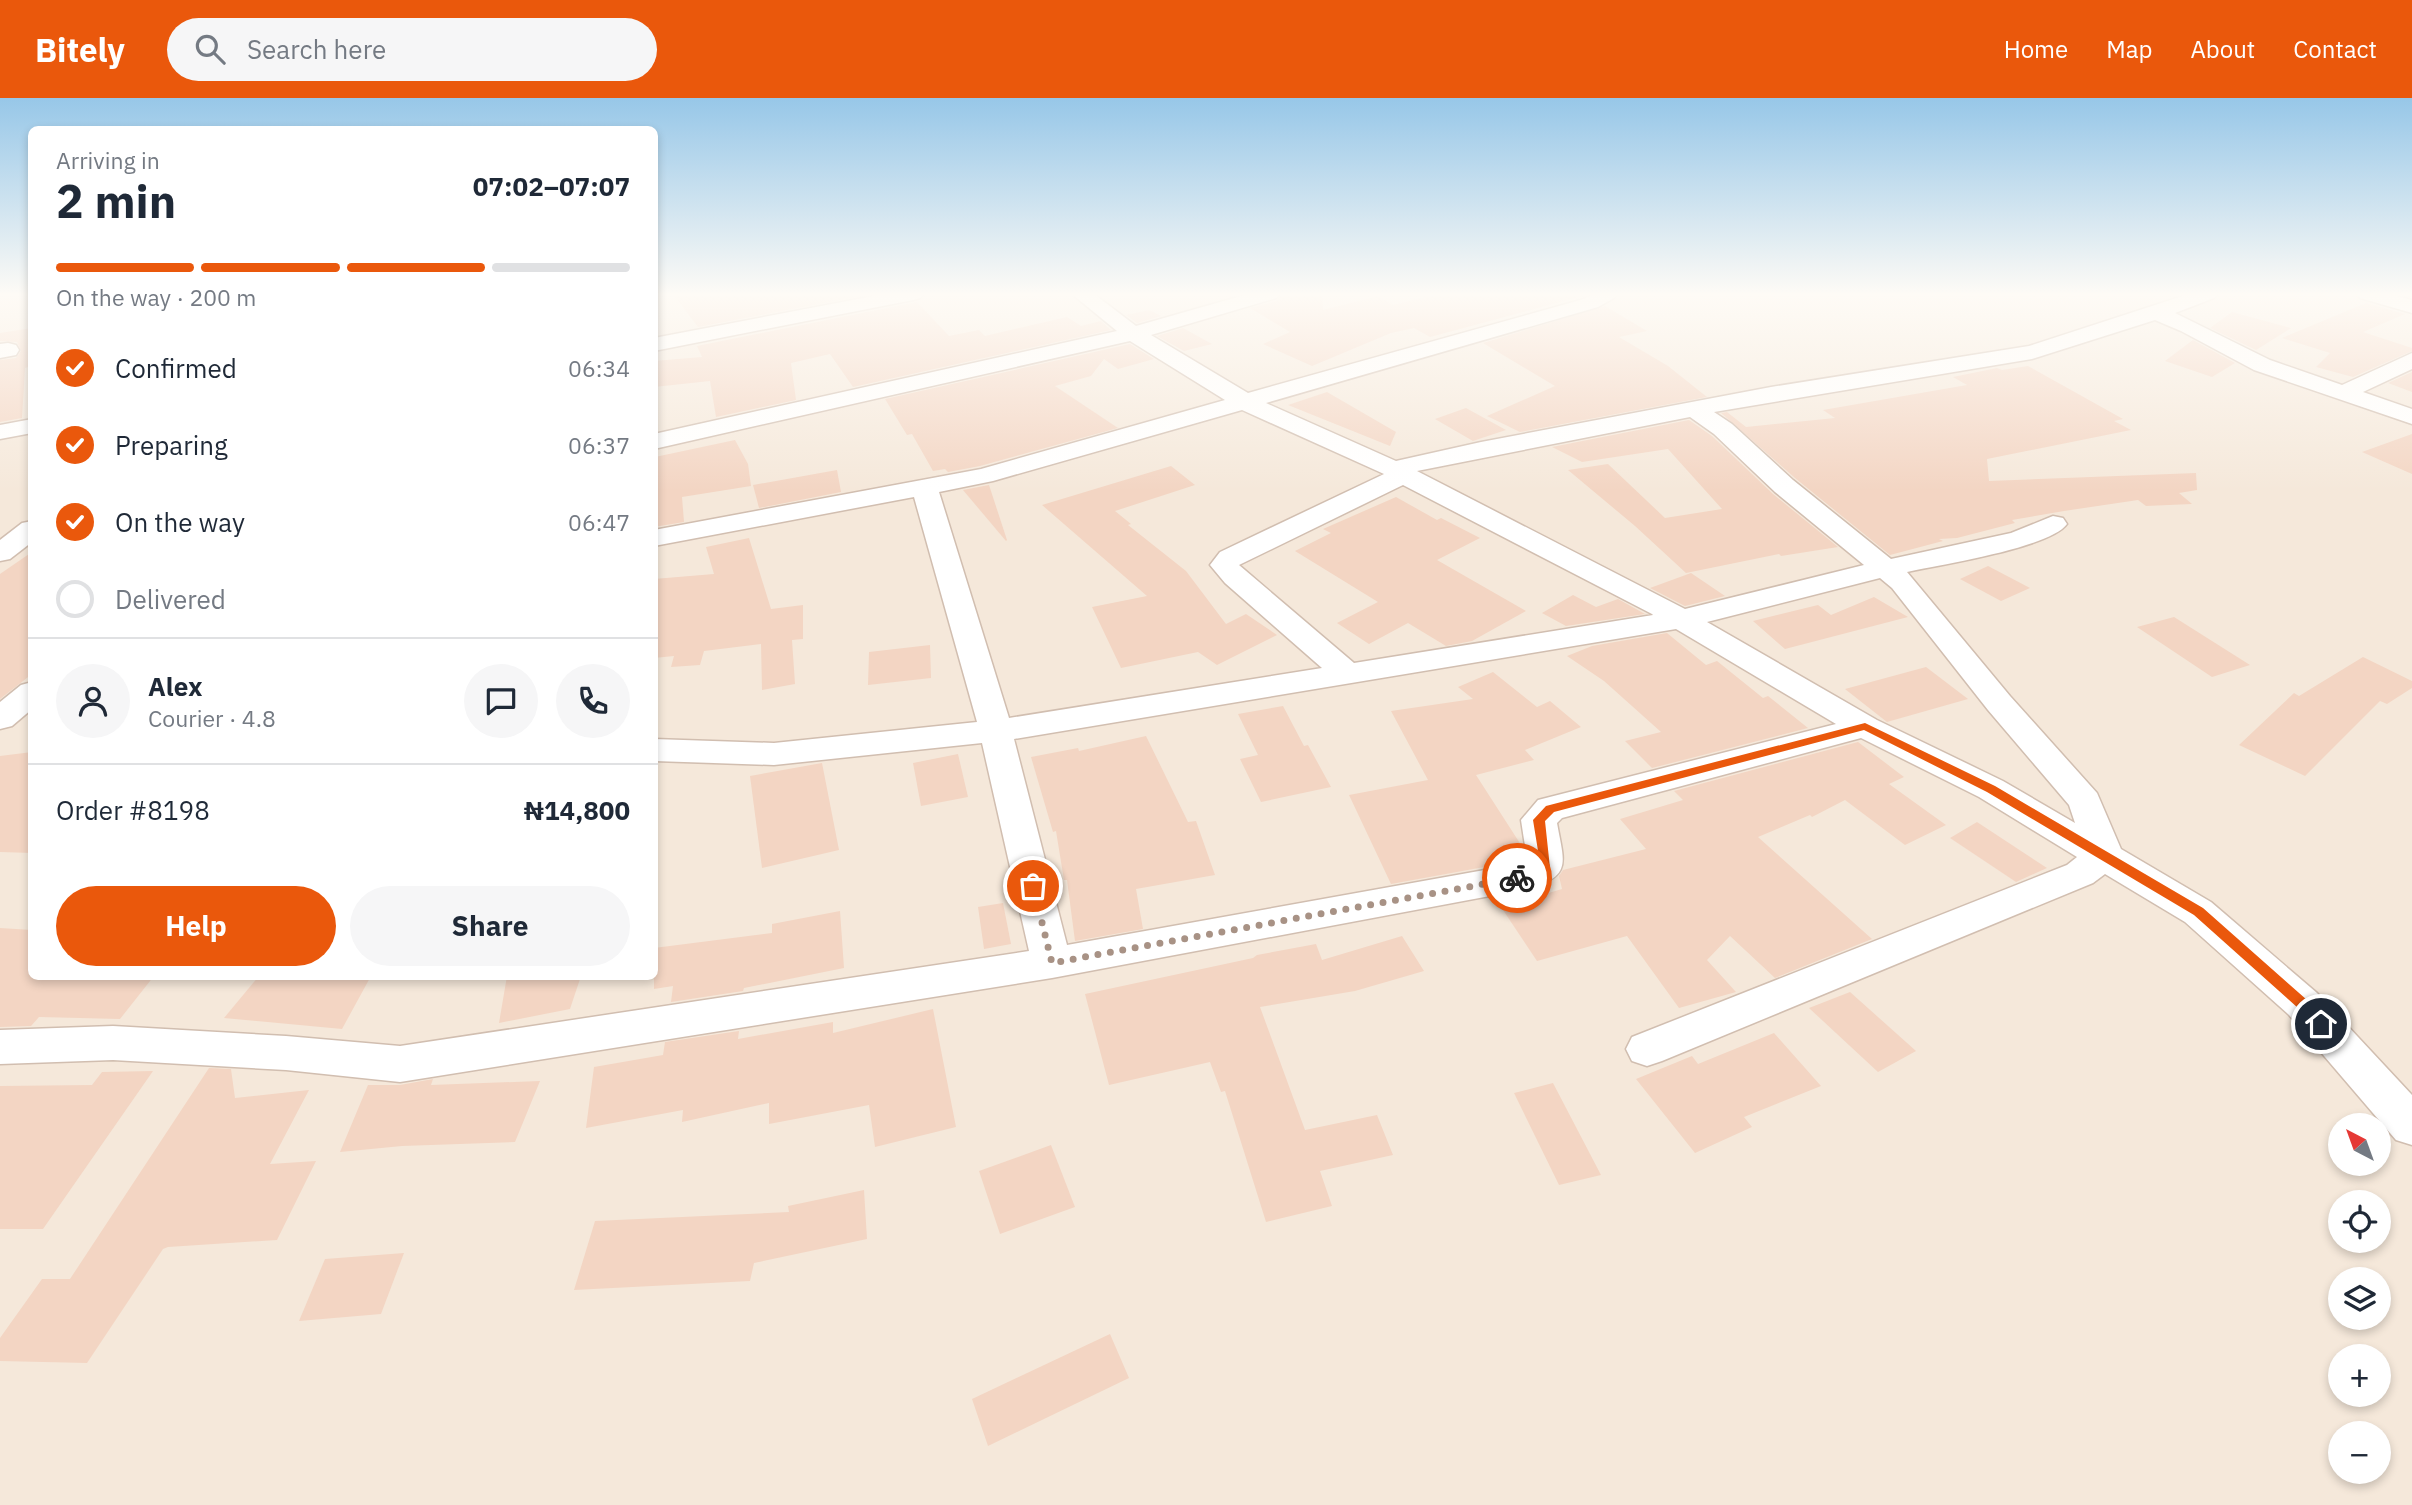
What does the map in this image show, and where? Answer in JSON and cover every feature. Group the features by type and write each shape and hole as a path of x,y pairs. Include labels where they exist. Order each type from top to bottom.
{"street":[{"path":"658,441 1022,360"},
{"path":"1176,360 1247,403 1398,472 1682,619 1865,727 1991,789 2199,912 2303,1004 2412,1126"},
{"path":"658,537 984,476 1396,360"},
{"path":"1347,673 1235,577 1224,565 1230,558 1398,472 1481,449 1799,389 1984,360"},
{"path":"2252,360 2341,394 2412,417"},
{"path":"2341,394 2412,360"},
{"path":"1696,410 1724,429 1784,486 1902,582 1999,704 2085,801 2105,855"},
{"path":"0,432 28,427"},
{"path":"925,489 996,731 1052,963"},
{"path":"658,750 774,754 996,731 1682,619 1887,568 2020,539 2053,524"},
{"path":"0,553 28,532"},
{"path":"0,719 28,695"},
{"path":"0,1048 113,1043 286,1053 400,1065 1052,963 1527,876 1546,865 1539,820 1550,809 1865,727"},
{"path":"1647,1049 2080,874 2105,855"}],"shaded area":[{"path":"0,360 28,360 28,980 658,980 658,360 2412,360 2412,1505 0,1505"}],"building":[{"path":"0,360 28,360 28,367 25,368 22,418 0,422"},
{"path":"805,360 791,363 796,400 716,417 710,381 658,387 658,361"},
{"path":"834,360 977,360 853,387"},
{"path":"1060,360 1103,360 1091,376 1055,386 1118,428 980,466 948,472 945,469 933,471 912,434 907,435 885,399"},
{"path":"1105,360 1152,360 1118,369"},
{"path":"1298,360 1327,360 1312,366"},
{"path":"1511,360 1657,360 1707,397 1520,432 1487,416 1555,386"},
{"path":"2229,360 2235,363 2212,377 2165,361"},
{"path":"2323,360 2392,360 2353,377 2316,367"},
{"path":"2028,366 2123,419 2114,421 2131,430 1987,459 1989,481 2196,473 2197,490 2179,493 2192,504 2146,506 2138,500 2064,511 2012,520 2015,523 1957,538 1939,539 1943,541 1890,555 1795,478 1721,413 1727,412 1746,427 1835,418 1823,410 1967,385 1953,377 1997,368 2002,370"},
{"path":"2412,372 2412,392 2388,383"},
{"path":"1327,392 1396,432 1390,446 1288,405"},
{"path":"1466,408 1506,430 1473,441 1435,419"},
{"path":"1689,420 1712,436 1773,494 1838,547 1781,556 1779,554 1686,573 1568,470 1608,464 1665,518 1722,509 1668,449 1582,462 1552,447"},
{"path":"2412,434 2412,474 2362,452"},
{"path":"735,440 748,464 751,486 682,497 684,522 658,526 658,456"},
{"path":"1171,466 1195,485 1115,511 1131,524 1128,525 1186,571 1226,624 1246,614 1277,635 1217,665 1198,652 1121,668 1092,607 1147,596 1042,505"},
{"path":"837,470 841,492 759,508 753,485"},
{"path":"989,485 1007,540 1006,541 963,490"},
{"path":"1396,497 1437,520 1441,518 1480,538 1437,560 1526,611 1472,641 1446,646 1408,623 1369,644 1337,623 1378,602 1295,551 1331,533 1323,529"},
{"path":"749,538 771,609 803,605 803,639 792,640 795,684 762,690 761,644 704,651 700,665 671,667 674,656 658,658 658,579 714,574 706,547"},
{"path":"28,555 28,677 0,699 0,574"},
{"path":"1988,566 2030,588 2001,601 1960,579"},
{"path":"1691,573 1725,596 1685,606 1650,588"},
{"path":"1573,595 1596,607 1618,599 1645,614 1566,626 1542,613"},
{"path":"1874,597 1908,617 1785,649 1753,621 1818,605 1831,615"},
{"path":"2174,617 2250,665 2212,677 2137,627"},
{"path":"1667,633 1706,665 1717,661 1763,698 1768,696 1808,728 1652,768 1625,741 1661,732 1604,681 1567,656 1592,646"},
{"path":"930,645 931,678 868,685 869,652"},
{"path":"2363,657 2412,681 2412,688 2387,704 2380,701 2305,776 2239,745 2294,693 2299,696"},
{"path":"1926,667 1968,699 1887,722 1845,689"},
{"path":"1493,672 1537,707 1550,701 1581,727 1525,750 1534,760 1476,775 1523,848 1524,858 1391,884 1349,795 1428,780 1391,711 1473,699 1458,687"},
{"path":"1283,706 1304,746 1308,745 1331,787 1261,802 1240,759 1258,755 1238,714"},
{"path":"1146,736 1188,822 1196,821 1215,875 1136,889 1143,929 1075,941 1067,880 1064,880 1056,831 1053,832 1031,757 1078,748 1079,751"},
{"path":"1858,742 1904,777 1889,784 1946,825 1905,845 1845,800 1812,817 1810,815 1758,837 1872,939 1775,978 1730,936 1707,960 1736,992 1679,1008 1627,936 1537,961 1501,907 1562,889 1559,876 1563,870 1646,849 1620,819 1683,800 1674,791"},
{"path":"28,752 28,853 0,852 0,756"},
{"path":"958,754 968,797 921,806 913,763"},
{"path":"822,763 839,850 762,868 750,776"},
{"path":"1977,822 2047,868 2016,882 1950,838"},
{"path":"1003,903 1011,944 984,949 978,907"},
{"path":"840,911 844,968 744,988 743,991 671,1002 673,986 654,989 654,980 658,980 658,947 772,933 772,924"},
{"path":"0,928 28,930 28,980 151,980 120,1019 39,1017 31,1026 0,1027"},
{"path":"1402,936 1424,971 1355,991 1260,1007 1305,1130 1377,1115 1393,1155 1320,1171 1332,1206 1266,1222 1225,1091 1221,1092 1210,1062 1109,1085 1085,994 1316,944 1322,960"},
{"path":"256,980 369,980 342,1029 224,1018"},
{"path":"506,980 580,980 570,1009 499,1023"},
{"path":"1850,992 1916,1051 1878,1072 1809,1008"},
{"path":"933,1009 956,1127 875,1147 869,1105 769,1124 769,1103 682,1122 683,1110 586,1128 594,1067 663,1055 665,1042 739,1031 738,1039 833,1022 833,1033"},
{"path":"1774,1033 1821,1086 1744,1117 1752,1127 1695,1153 1636,1079 1692,1056 1698,1064"},
{"path":"209,1068 231,1069 235,1098 309,1090 270,1164 316,1161 277,1240 163,1249 87,1363 0,1361 0,1338 42,1279 70,1279"},
{"path":"153,1071 43,1229 0,1229 0,1086 92,1085 102,1072"},
{"path":"433,1079 431,1085 540,1081 515,1142 402,1146 340,1152 368,1085 400,1085"},
{"path":"1553,1083 1601,1175 1559,1185 1514,1093"},
{"path":"1051,1145 1075,1207 1000,1234 979,1171"},
{"path":"864,1190 867,1239 754,1263 750,1281 574,1290 595,1221 789,1212 788,1206"},
{"path":"404,1253 381,1314 299,1321 325,1259"},
{"path":"1110,1334 1129,1378 988,1446 972,1399"}],"way so far":[{"path":"1033,886 1052,963 1517,878"}],"route":[{"path":"1517,878 1527,876 1546,865 1539,820 1550,809 1865,727 1991,789 2199,912 2303,1004 2321,1024"}]}
